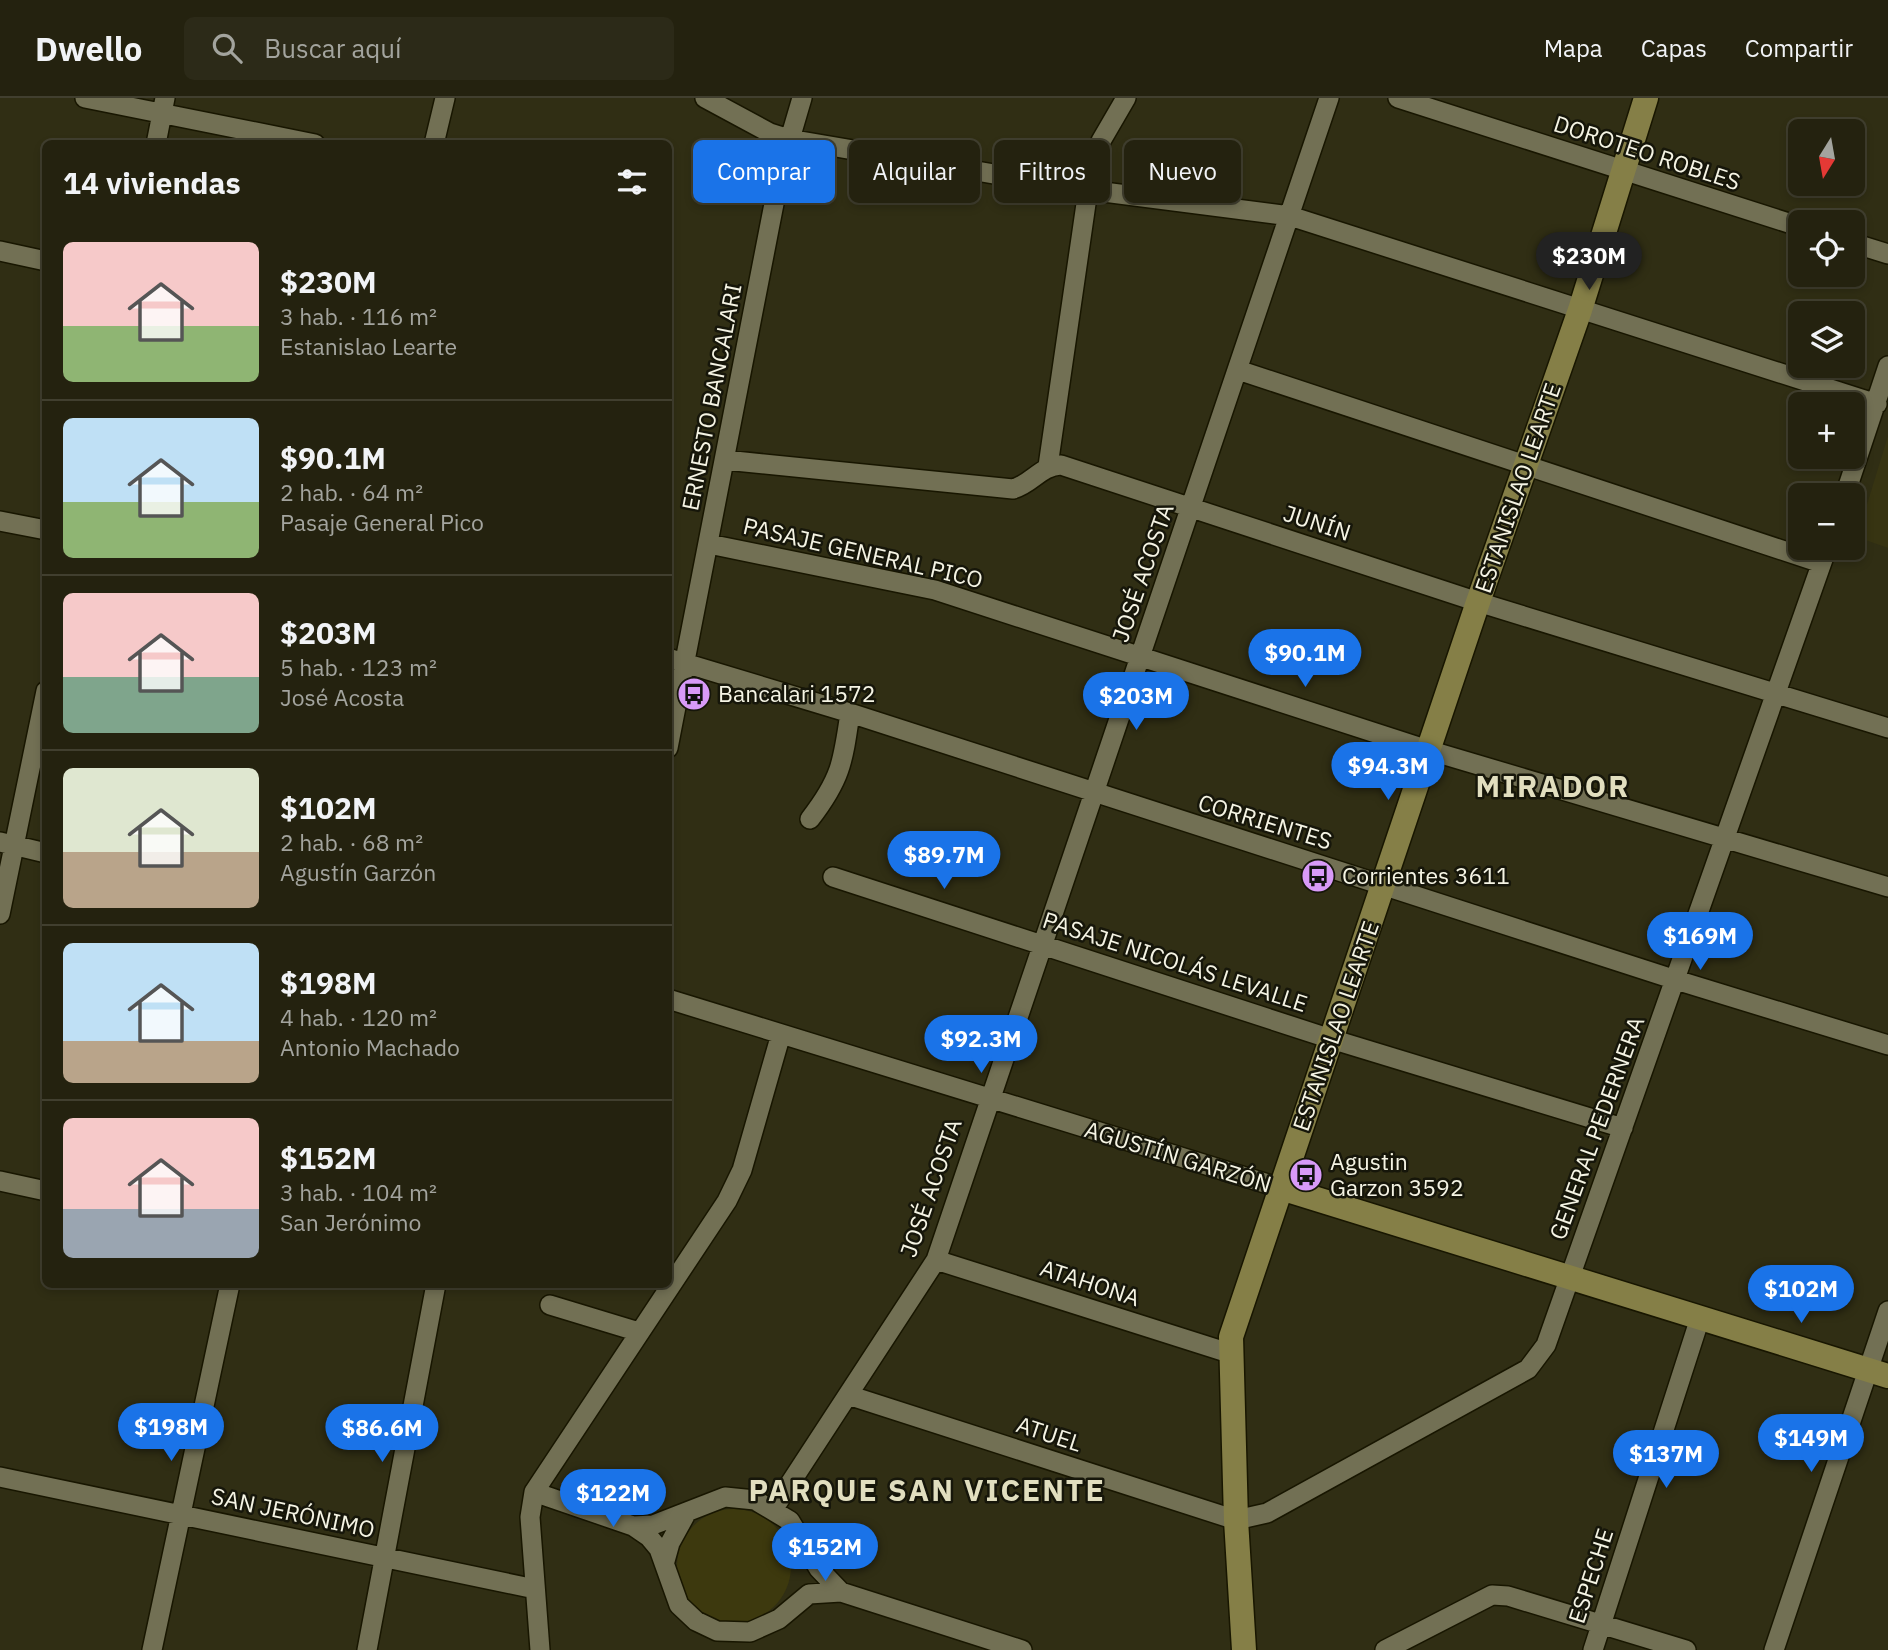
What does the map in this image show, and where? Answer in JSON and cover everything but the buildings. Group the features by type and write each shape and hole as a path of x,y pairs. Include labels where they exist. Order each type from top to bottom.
{"main road":[{"name":"ESTANISLAO LEARTE","path":"1244,1650 1229,1353 1236,1321 1478,602 1580,310 1646,98"},
{"name":"AGUSTÍN GARZÓN","path":"1281,1188 1877,1373"}],"street":[{"path":"85,98 164,106 299,140"},
{"path":"435,140 445,98"},
{"path":"705,98 770,133 789,139 994,174"},
{"name":"ERNESTO BANCALARI","path":"672,713 678,660 709,544 780,173 802,98"},
{"path":"1102,140 1126,98"},
{"name":"JOSÉ ACOSTA","path":"774,1508 936,1260 988,1098 1192,508 1329,98"},
{"name":"DOROTEO ROBLES","path":"1398,98 1788,223"},
{"path":"157,140 164,106"},
{"path":"1110,193 1290,216 1877,404"},
{"path":"725,460 1013,489 1023,486 1048,466 1086,203"},
{"path":"1865,247 1888,254"},
{"path":"0,251 42,260"},
{"path":"1849,483 1888,366"},
{"path":"1238,370 1525,464 1788,544"},
{"name":"JUNÍN","path":"1048,466 1073,468 1478,602 1888,728"},
{"path":"0,521 42,529"},
{"name":"PASAJE GENERAL PICO","path":"709,544 934,590 1429,750 1888,887"},
{"name":"GENERAL PEDERNERA","path":"1236,1520 1267,1513 1528,1369 1546,1345 1822,560"},
{"name":"CORRIENTES","path":"678,660 1384,884 1676,981 1888,1045"},
{"path":"0,914 7,843 42,707"},
{"path":"810,819 836,782 842,765 850,713"},
{"path":"7,843 42,852"},
{"name":"PASAJE NICOLÁS LEVALLE","path":"834,877 1331,1039 1623,1128"},
{"name":"AGUSTÍN GARZÓN","path":"672,1000 1281,1188"},
{"path":"672,1282 736,1185 782,1034"},
{"path":"0,1181 42,1190"},
{"name":"ATAHONA","path":"936,1260 1229,1353"},
{"path":"152,1650 229,1288"},
{"path":"367,1650 435,1288"},
{"path":"540,1650 530,1517 534,1492 668,1288"},
{"path":"550,1305 639,1332"},
{"path":"1774,1650 1877,1373 1888,1311"},
{"name":"ESPECHE","path":"1593,1650 1700,1318"},
{"name":"ATUEL","path":"848,1395 1236,1520"},
{"name":"SAN JERÓNIMO","path":"0,1477 535,1589"},
{"path":"534,1492 633,1526 649,1537 665,1561 673,1595 687,1614 706,1627 741,1642 809,1594 841,1592 1021,1650"},
{"path":"633,1526 653,1525 715,1500 735,1497 755,1500 774,1508 790,1521 819,1569 841,1592"},
{"path":"665,1561 670,1543 687,1512"},
{"path":"787,1611 805,1581 808,1569 805,1542"},
{"path":"1385,1650 1492,1595 1508,1596 1686,1650"}],"shaded area":[{"path":"1888,436 1888,548 1865,540 1865,511"},
{"path":"734,1509 756,1514 774,1526 786,1544 791,1566 786,1588 774,1606 756,1618 734,1623 712,1618 694,1606 682,1588 677,1566 682,1544 694,1526 712,1514"}],"place":[{"name":"Bancalari 1572","path":"694,694"},
{"name":"Corrientes 3611","path":"1318,876"},
{"name":"Agustin Garzon 3592","path":"1306,1175"}],"district":[{"name":"MIRADOR","path":"1553,787"},
{"name":"PARQUE SAN VICENTE","path":"927,1491"}]}
